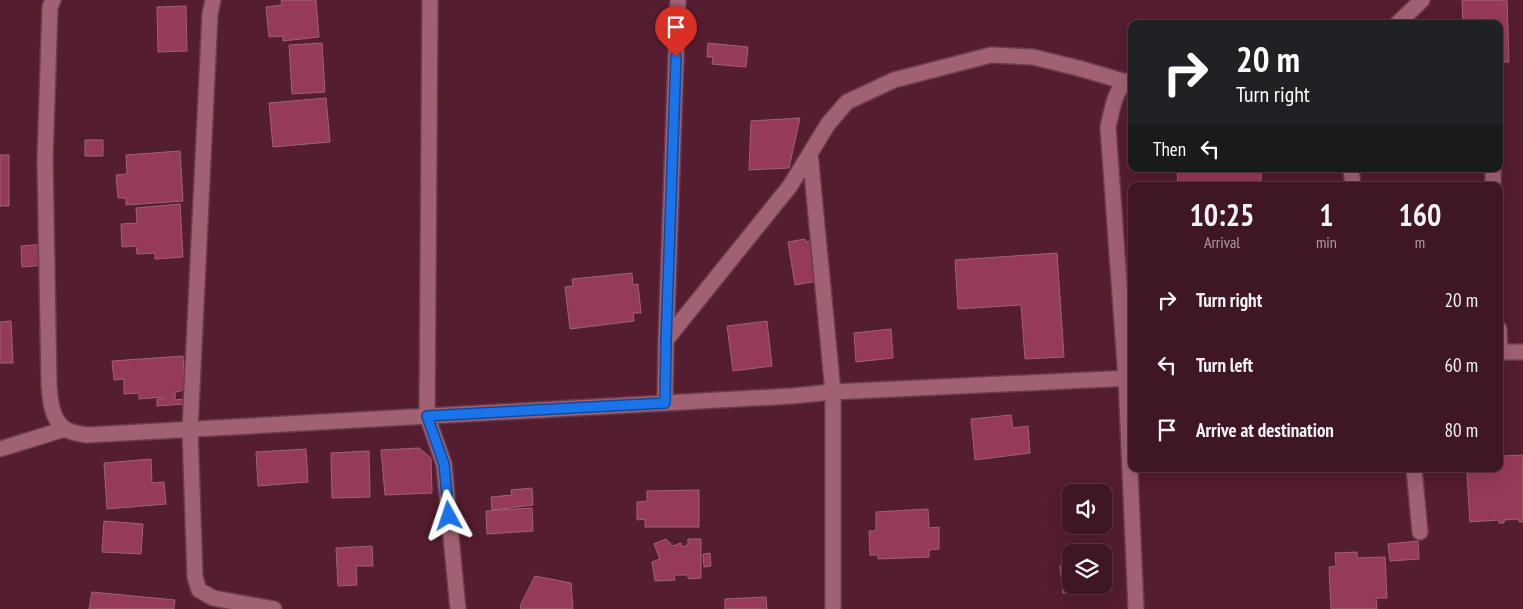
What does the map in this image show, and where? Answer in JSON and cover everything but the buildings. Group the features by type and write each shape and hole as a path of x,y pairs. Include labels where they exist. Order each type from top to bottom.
{"street":[{"path":"52,0 50,7 45,158 49,384 51,402 58,421 64,429"},
{"path":"213,0 210,14 190,429 194,577 199,590 213,598 274,609"},
{"path":"430,0 427,416 444,464 458,609"},
{"path":"665,403 678,0"},
{"path":"1402,20 1422,0"},
{"path":"666,340 790,186 828,124 847,102 894,80 991,55 1033,57 1128,81"},
{"path":"1128,82 1116,96 1108,128 1128,367"},
{"path":"810,153 833,392 833,609"},
{"path":"1503,352 1523,352"},
{"path":"0,449 64,429 87,435 833,392 1128,379"},
{"path":"1132,472 1136,609"},
{"path":"1414,472 1420,532"}],"route":[{"path":"449,516 444,464 427,416 665,403 676,57"}]}
